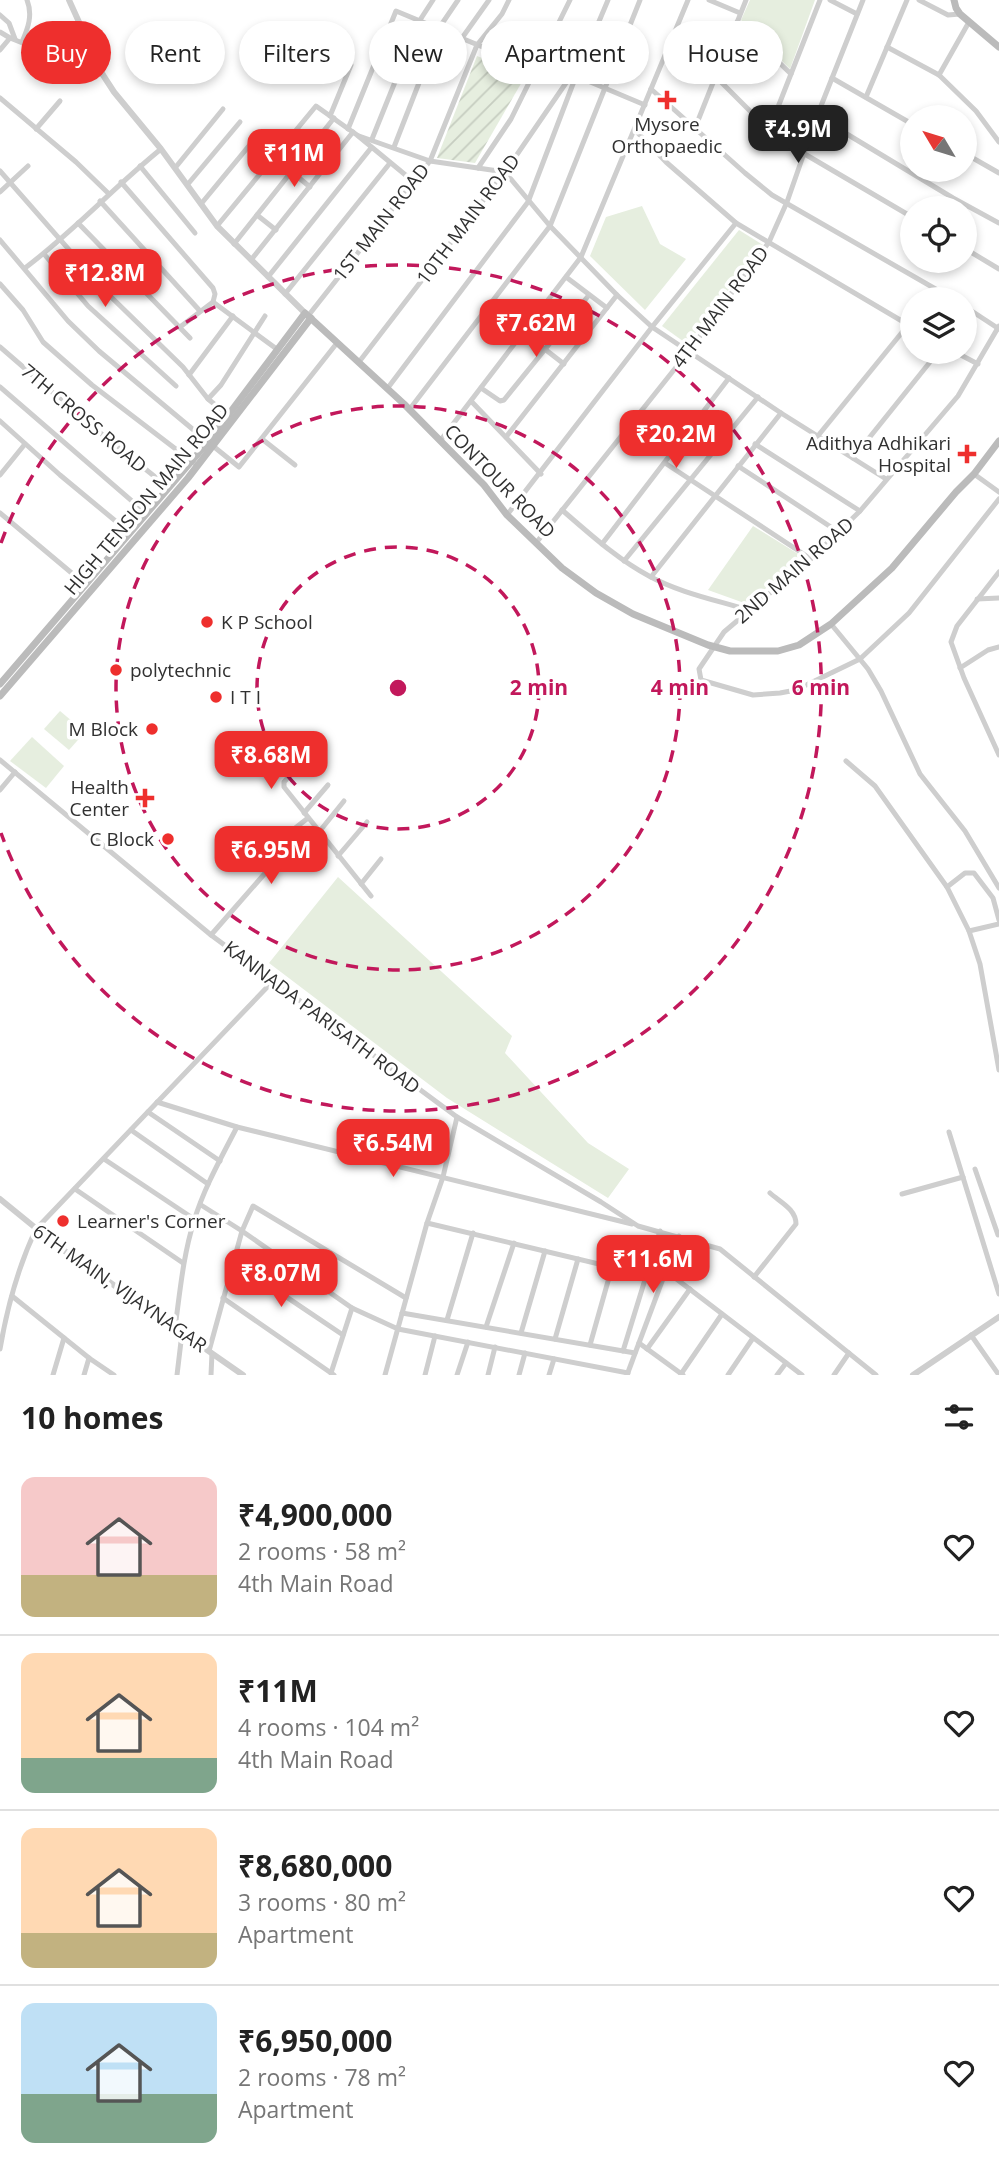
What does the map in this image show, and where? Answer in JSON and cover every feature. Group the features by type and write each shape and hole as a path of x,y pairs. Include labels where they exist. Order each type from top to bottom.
{"main road":[{"path":"954,0 960,14 999,47"},
{"path":"231,418 278,351 308,316"},
{"name":"CONTOUR ROAD","path":"308,316 387,388 484,485 507,515 562,568 596,593 633,614 730,651 778,651 799,645 831,624 892,568 974,474 999,441"},
{"name":"HIGH TENSION MAIN ROAD","path":"0,696 211,444 308,316"},
{"path":"0,684 169,488 194,464"}],"street":[{"path":"27,0 30,6 29,21"},
{"name":"CONTOUR ROAD","path":"69,0 79,21"},
{"path":"372,139 420,20 433,0"},
{"path":"444,21 458,0"},
{"path":"467,31 489,0"},
{"name":"1ST MAIN ROAD","path":"308,316 430,160 477,45 502,15 509,0"},
{"path":"560,21 570,0"},
{"path":"599,21 608,0"},
{"path":"409,410 550,226 640,0"},
{"path":"440,441 581,257 688,0"},
{"path":"709,0 740,13"},
{"path":"737,21 746,0"},
{"path":"769,130 820,0"},
{"path":"830,0 857,15"},
{"name":"4TH MAIN ROAD","path":"536,543 689,351 769,242 787,202 803,153 863,0"},
{"path":"866,97 906,0"},
{"path":"919,0 948,15 960,14"},
{"path":"251,260 353,132 396,11 420,20"},
{"path":"0,15 9,23 13,39"},
{"path":"939,75 969,22"},
{"path":"0,32 21,42"},
{"path":"0,50 13,39"},
{"path":"467,40 481,47"},
{"path":"887,47 939,75 976,111 999,142"},
{"path":"783,66 791,74"},
{"path":"832,78 900,117"},
{"name":"CONTOUR ROAD","path":"109,84 188,184 216,226 308,316"},
{"path":"234,244 332,117 344,84"},
{"path":"394,147 418,84"},
{"path":"478,168 511,119 528,84"},
{"name":"10TH MAIN ROAD","path":"359,362 505,172 565,84"},
{"path":"387,388 528,202 573,84"},
{"path":"595,84 645,105"},
{"path":"695,128 711,84"},
{"path":"723,84 769,130 900,210"},
{"path":"651,89 772,195 932,287"},
{"path":"0,97 108,193"},
{"path":"36,129 60,101"},
{"path":"216,226 316,106 353,132 414,182"},
{"path":"175,168 223,109"},
{"path":"817,116 999,223"},
{"path":"188,184 240,122"},
{"path":"635,130 666,162 736,223 900,320"},
{"path":"353,132 430,160 505,172 550,226 652,327 781,414 886,479"},
{"path":"201,204 257,136"},
{"path":"268,277 381,142"},
{"path":"25,268 161,149"},
{"path":"977,160 999,173"},
{"path":"285,294 390,163"},
{"path":"0,192 28,166"},
{"path":"140,166 195,233"},
{"path":"0,171 107,293 189,375 208,399 231,418"},
{"path":"292,172 310,187"},
{"path":"121,182 213,288 213,302 180,327"},
{"path":"100,201 200,311"},
{"path":"257,215 276,230"},
{"path":"78,223 190,338"},
{"path":"507,515 736,223"},
{"path":"0,240 68,321 99,351 239,467 337,343"},
{"path":"44,254 88,306 176,386"},
{"path":"977,256 999,269"},
{"path":"566,277 607,308"},
{"path":"0,284 23,310 43,342 92,386 194,464"},
{"path":"481,388 502,401 589,295"},
{"path":"506,438 617,295"},
{"path":"213,302 278,351"},
{"path":"977,314 999,328"},
{"path":"189,375 233,316"},
{"path":"208,399 221,385 265,316"},
{"name":"2ND MAIN ROAD","path":"713,646 724,632 811,559 860,511 958,396 999,328"},
{"path":"524,333 564,364"},
{"path":"817,437 900,338"},
{"name":"7TH CROSS ROAD","path":"0,347 89,424 169,488"},
{"path":"853,458 928,364"},
{"path":"602,544 729,378"},
{"path":"0,387 148,514"},
{"path":"624,561 758,397"},
{"path":"471,401 541,474"},
{"path":"651,577 781,414"},
{"path":"0,421 130,533"},
{"path":"262,439 295,464"},
{"path":"0,475 25,444"},
{"path":"755,444 860,511"},
{"path":"665,463 811,559"},
{"path":"738,466 840,533"},
{"path":"974,474 999,492"},
{"path":"713,646 699,669 701,680 753,695 796,690 860,659 909,613 999,499"},
{"path":"562,510 624,561 651,577 748,610"},
{"path":"0,513 86,585"},
{"path":"999,572 957,626 951,642 999,755"},
{"path":"977,599 999,598"},
{"path":"831,624 860,659 881,691 919,774 965,831 999,888"},
{"path":"960,668 988,650 999,647"},
{"name":"KANNADA PARISATH ROAD","path":"0,760 211,935 457,1117 638,1226 720,1249 876,1375"},
{"path":"846,761 875,786 947,887 970,932 980,964 999,1070"},
{"path":"301,763 283,784 371,896"},
{"path":"0,790 15,772"},
{"path":"211,935 274,862 294,829 328,785"},
{"path":"319,832 344,801"},
{"path":"338,856 368,822"},
{"path":"361,884 381,859"},
{"path":"947,887 965,873 974,873 993,898 999,922 970,932"},
{"path":"0,1349 25,1251 36,1229 273,981"},
{"path":"158,1102 237,1127 638,1226"},
{"path":"148,1112 220,1161"},
{"path":"385,1375 427,1223 443,1177 457,1117"},
{"path":"175,1328 183,1263 194,1219 208,1184 237,1127"},
{"path":"131,1130 208,1184"},
{"path":"949,1132 999,1294"},
{"path":"104,1159 194,1219"},
{"path":"975,1169 998,1234 982,1240"},
{"path":"902,1194 963,1177"},
{"path":"75,1189 183,1263"},
{"path":"754,1277 796,1224 793,1212 770,1193"},
{"name":"6TH MAIN, VIJAYNAGAR","path":"0,1199 36,1229 243,1375"},
{"path":"201,1205 352,1308 398,1329 554,1359 604,1372 628,1374 678,1236"},
{"path":"211,1375 210,1352 223,1298 242,1231 253,1206 406,1298"},
{"path":"427,1223 645,1275"},
{"path":"623,1351 660,1231"},
{"path":"447,1320 473,1233"},
{"path":"486,1327 514,1243"},
{"path":"521,1333 545,1251"},
{"path":"555,1339 578,1259"},
{"path":"233,1261 343,1335"},
{"path":"590,1345 612,1267"},
{"path":"666,1271 802,1375"},
{"path":"647,1349 690,1289"},
{"path":"12,1296 114,1375"},
{"path":"223,1298 332,1374 352,1308"},
{"path":"402,1313 635,1353"},
{"path":"639,1343 682,1375 722,1314"},
{"path":"917,1374 999,1317"},
{"path":"177,1375 183,1333"},
{"path":"971,1335 999,1375"},
{"path":"425,1375 435,1336"},
{"path":"53,1375 64,1338"},
{"path":"728,1375 753,1338"},
{"path":"457,1375 468,1342"},
{"path":"488,1375 495,1347"},
{"path":"519,1375 525,1353"},
{"path":"834,1375 849,1353"},
{"path":"84,1375 89,1358"},
{"path":"549,1375 554,1359"},
{"path":"777,1375 786,1363"}],"green space":[{"path":"750,0 815,0 790,69 783,62 783,21 741,20"},
{"path":"477,56 481,58 481,84 521,84 475,163 437,158 467,84"},
{"path":"642,206 660,244 686,259 645,310 590,256 606,217"},
{"path":"739,230 763,245 687,344 662,326"},
{"path":"753,526 803,557 747,604 708,590"},
{"path":"60,711 85,732 69,750 44,729"},
{"path":"32,737 64,766 46,788 10,761"},
{"path":"338,877 512,1036 505,1053 588,1143 629,1169 608,1198 447,1098 269,963"}],"place":[{"name":"Mysore Orthopaedic","path":"667,100"},
{"name":"Adithya Adhikari Hospital","path":"967,454"},
{"name":"K P School","path":"207,622"},
{"name":"polytechnic","path":"116,670"},
{"name":"I T I","path":"216,697"},
{"name":"M Block","path":"152,729"},
{"name":"Health Center","path":"145,798"},
{"name":"C Block","path":"168,839"},
{"name":"Learner's Corner","path":"63,1221"}]}
